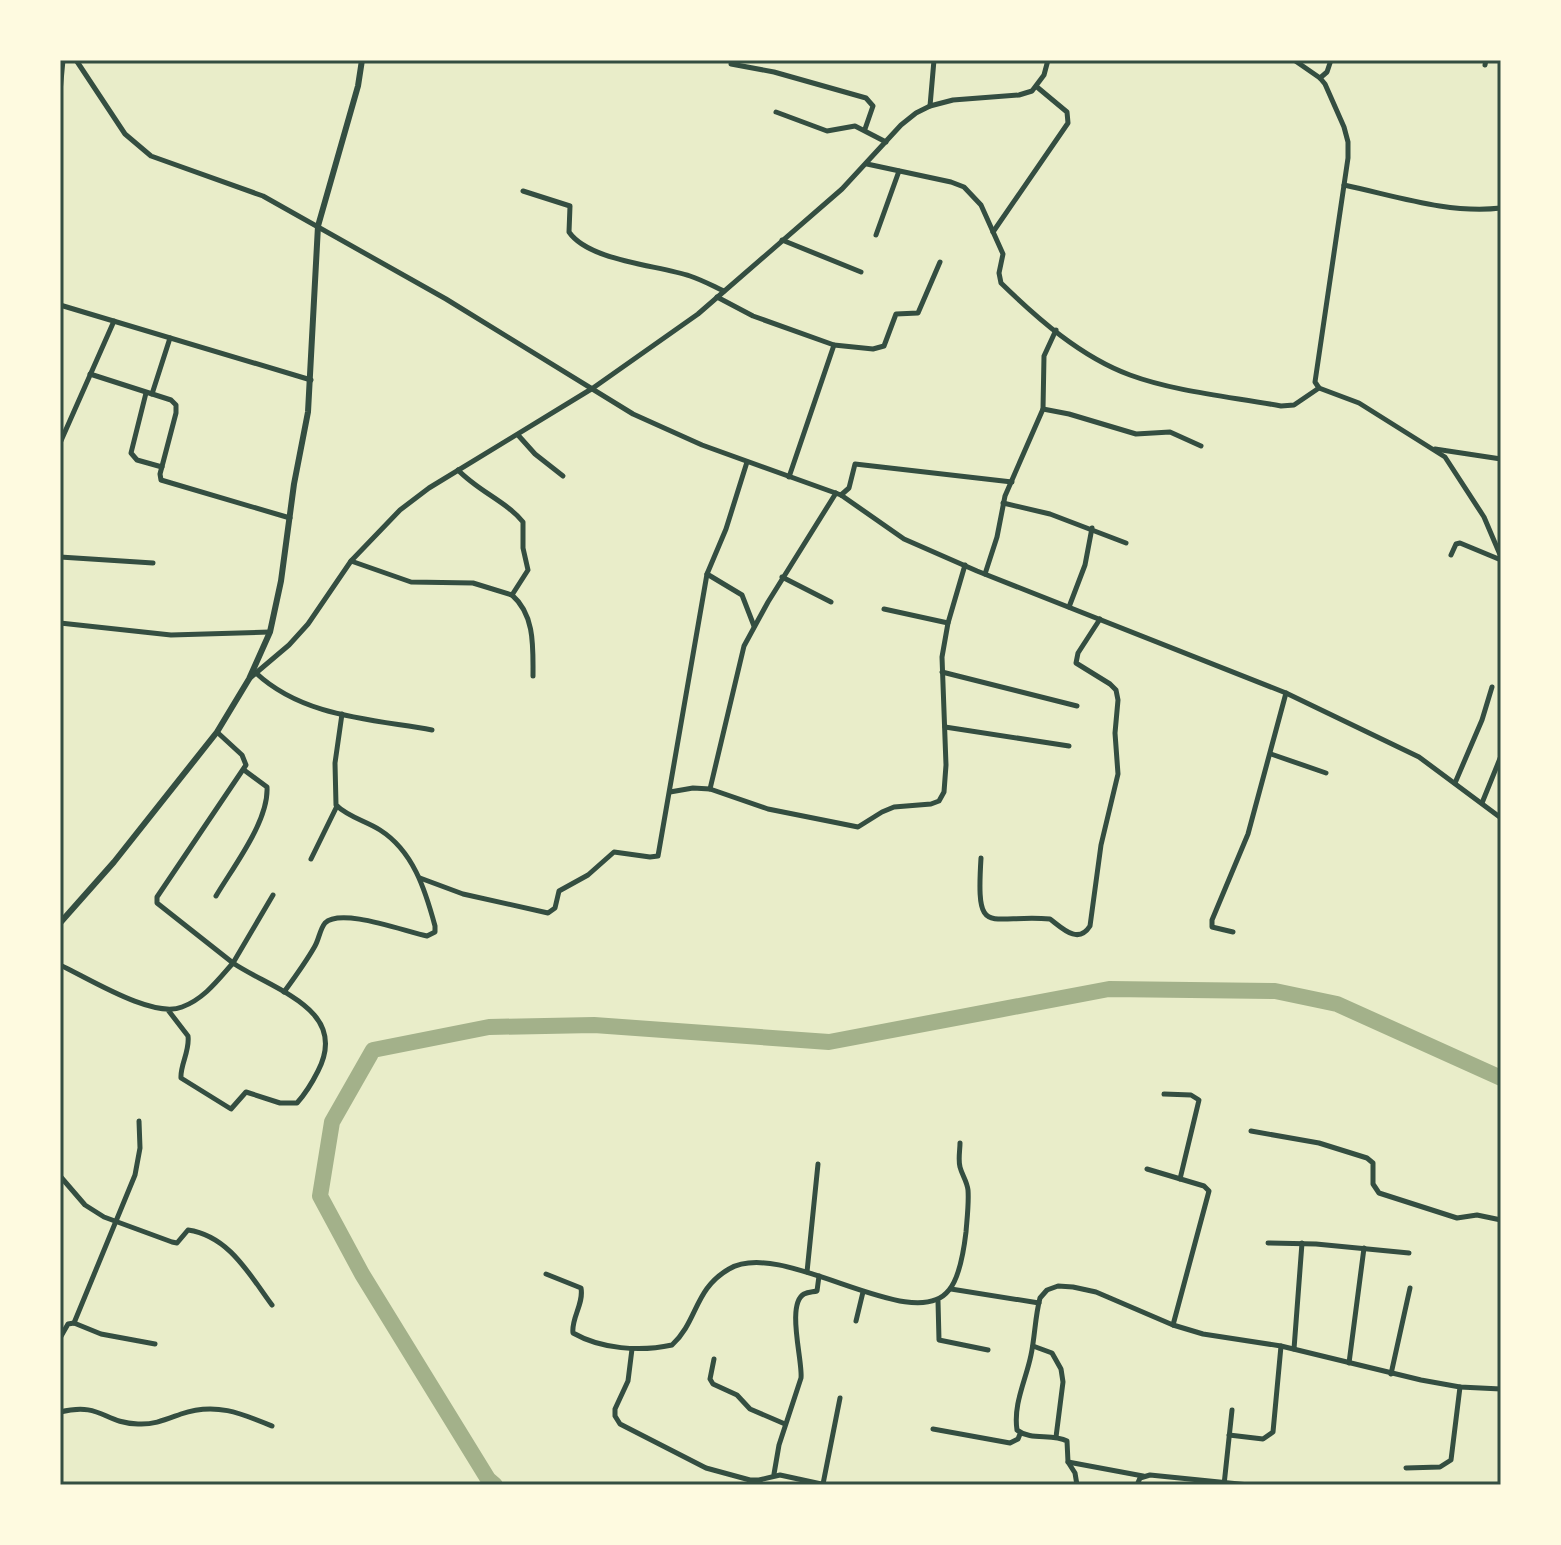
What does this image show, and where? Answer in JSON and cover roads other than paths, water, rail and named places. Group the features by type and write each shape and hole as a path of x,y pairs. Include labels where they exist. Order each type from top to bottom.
{"street":[{"path":"60,92 63,60"},
{"path":"76,60 125,134 151,156 263,196 446,299 633,414 747,462 839,494 904,539 985,574 1286,693 1419,757 1501,818"},
{"path":"60,923 124,850 217,732 249,679 270,632 281,581 311,380 318,226 358,86 362,60"},
{"path":"930,106 934,60"},
{"path":"249,679 289,645 308,624 351,561 400,510 663,341 824,205 867,164 901,125 930,106 953,100 1019,95 1037,87 1048,60"},
{"path":"1294,60 1320,78 1331,96 1348,142 1315,382 1319,388 1359,403 1445,457 1484,517 1501,559"},
{"path":"1320,78 1327,72 1331,60"},
{"path":"731,64 774,72 866,98 873,106 865,129"},
{"path":"993,232 1068,123 1067,112 1037,87"},
{"path":"776,112 827,131 848,125 865,129 886,142"},
{"path":"867,164 964,187 981,205 1003,254 999,273 1001,283 1056,330 1116,369 1154,382 1288,406 1319,388"},
{"path":"876,235 899,171"},
{"path":"1344,185 1446,208 1467,211 1501,208"},
{"path":"523,191 570,206 569,232 581,245 607,255 691,276 724,291"},
{"path":"781,240 861,272"},
{"path":"717,297 753,316 834,345 873,349 884,346 896,314 918,313 940,262"},
{"path":"60,305 311,380"},
{"path":"60,443 114,321"},
{"path":"985,574 997,537 1003,503 1043,409 1044,356 1056,330"},
{"path":"162,467 137,460 131,453 170,338"},
{"path":"789,477 834,345"},
{"path":"90,374 171,400 176,405 161,480 290,518"},
{"path":"1043,409 1136,434 1170,432 1201,446"},
{"path":"518,435 535,454 563,476"},
{"path":"1434,449 1501,459"},
{"path":"420,878 463,894 551,913 559,891 588,875 614,852 658,856 707,574 726,529 747,462"},
{"path":"710,789 741,655 782,577 839,494 849,488 853,467 858,464 1012,482"},
{"path":"458,470 479,490 512,511 523,522 523,548 528,570 512,595"},
{"path":"1003,503 1050,514 1126,543"},
{"path":"1069,607 1085,565 1092,528"},
{"path":"1451,555 1456,544 1460,543 1501,559"},
{"path":"60,557 153,563"},
{"path":"351,561 411,582 473,583 512,595 526,612 530,627 533,676"},
{"path":"670,792 710,789 768,809 858,827 894,807 939,801 946,780 942,657 948,623 965,565"},
{"path":"707,574 742,595 754,626"},
{"path":"782,577 831,602"},
{"path":"884,609 948,623"},
{"path":"981,858 979,894 981,908 986,915 1003,921 1050,919 1065,932 1080,934 1090,926 1105,825 1118,774 1116,690 1100,676 1076,663 1078,653 1100,619"},
{"path":"60,623 171,635 270,632"},
{"path":"942,672 1077,706"},
{"path":"256,673 284,695 301,703 342,714 432,730"},
{"path":"1455,783 1482,720 1492,687"},
{"path":"1233,932 1215,929 1211,925 1212,920 1248,834 1286,693"},
{"path":"311,859 337,806 335,763 342,714"},
{"path":"945,727 1069,746"},
{"path":"168,1010 188,1036 187,1057 181,1078 231,1109 246,1092 290,1105 297,1103 312,1084 325,1059 328,1045 316,1015 304,1004 233,963 157,901 244,770 245,760 217,732"},
{"path":"1271,754 1326,773"},
{"path":"1482,803 1501,756"},
{"path":"216,896 257,827 266,803 267,787 244,770"},
{"path":"284,992 317,943 323,927 332,920 366,919 403,932 432,935 435,926 420,878 407,856 391,838 337,806"},
{"path":"60,965 148,1006 168,1010 181,1008 204,994 233,963 273,895"},
{"path":"1164,1094 1191,1095 1199,1100 1180,1179"},
{"path":"74,1323 138,1164 139,1121"},
{"path":"1251,1131 1319,1143 1367,1158 1373,1163 1373,1184 1379,1193 1457,1218 1477,1215 1501,1220"},
{"path":"546,1274 581,1288 583,1296 572,1327 573,1333 632,1349 672,1345 707,1285 741,1263 755,1262 807,1272 863,1292 920,1302 938,1301 951,1289 966,1231 968,1190 959,1164 960,1143"},
{"path":"807,1272 818,1164"},
{"path":"1147,1169 1204,1186 1209,1195 1173,1325"},
{"path":"60,1176 85,1205 116,1222 172,1242 177,1243 188,1230 221,1243 240,1261 272,1305"},
{"path":"1268,1243 1302,1243 1409,1253"},
{"path":"1294,1349 1302,1243"},
{"path":"1349,1363 1364,1248"},
{"path":"774,1474 785,1424 801,1378 801,1359 794,1338 799,1300 804,1294 817,1291 819,1276"},
{"path":"933,1429 1010,1443 1018,1439 1020,1434 1016,1425 1020,1392 1033,1346 1039,1303 1047,1290 1058,1286 1115,1299 1173,1325 1231,1340 1281,1346 1391,1374 1460,1387 1501,1389"},
{"path":"1391,1374 1410,1288"},
{"path":"951,1289 1039,1303"},
{"path":"856,1321 863,1292"},
{"path":"938,1301 939,1340 988,1350"},
{"path":"60,1338 68,1324 74,1323 101,1334 155,1344"},
{"path":"1033,1346 1052,1353 1063,1375 1056,1437"},
{"path":"1229,1435 1263,1439 1273,1432 1281,1346"},
{"path":"632,1349 628,1381 615,1409 617,1421 706,1468 759,1483 774,1474 824,1484 840,1398"},
{"path":"714,1359 710,1379 713,1384 737,1395 750,1409 785,1424"},
{"path":"1406,1468 1440,1467 1451,1460 1460,1387"},
{"path":"60,1412 89,1408 117,1421 141,1424 206,1408 221,1408 237,1411 272,1426"},
{"path":"1224,1484 1232,1410"},
{"path":"1020,1434 1067,1441 1068,1462 1075,1473 1077,1485"},
{"path":"1068,1462 1144,1476 1249,1485"},
{"path":"1137,1485 1144,1476"}],"waterway":[{"path":"495,1485 488,1479 362,1274 320,1196 332,1122 373,1050 489,1027 594,1025 829,1042 1109,989 1275,991 1337,1004 1501,1078"}]}
